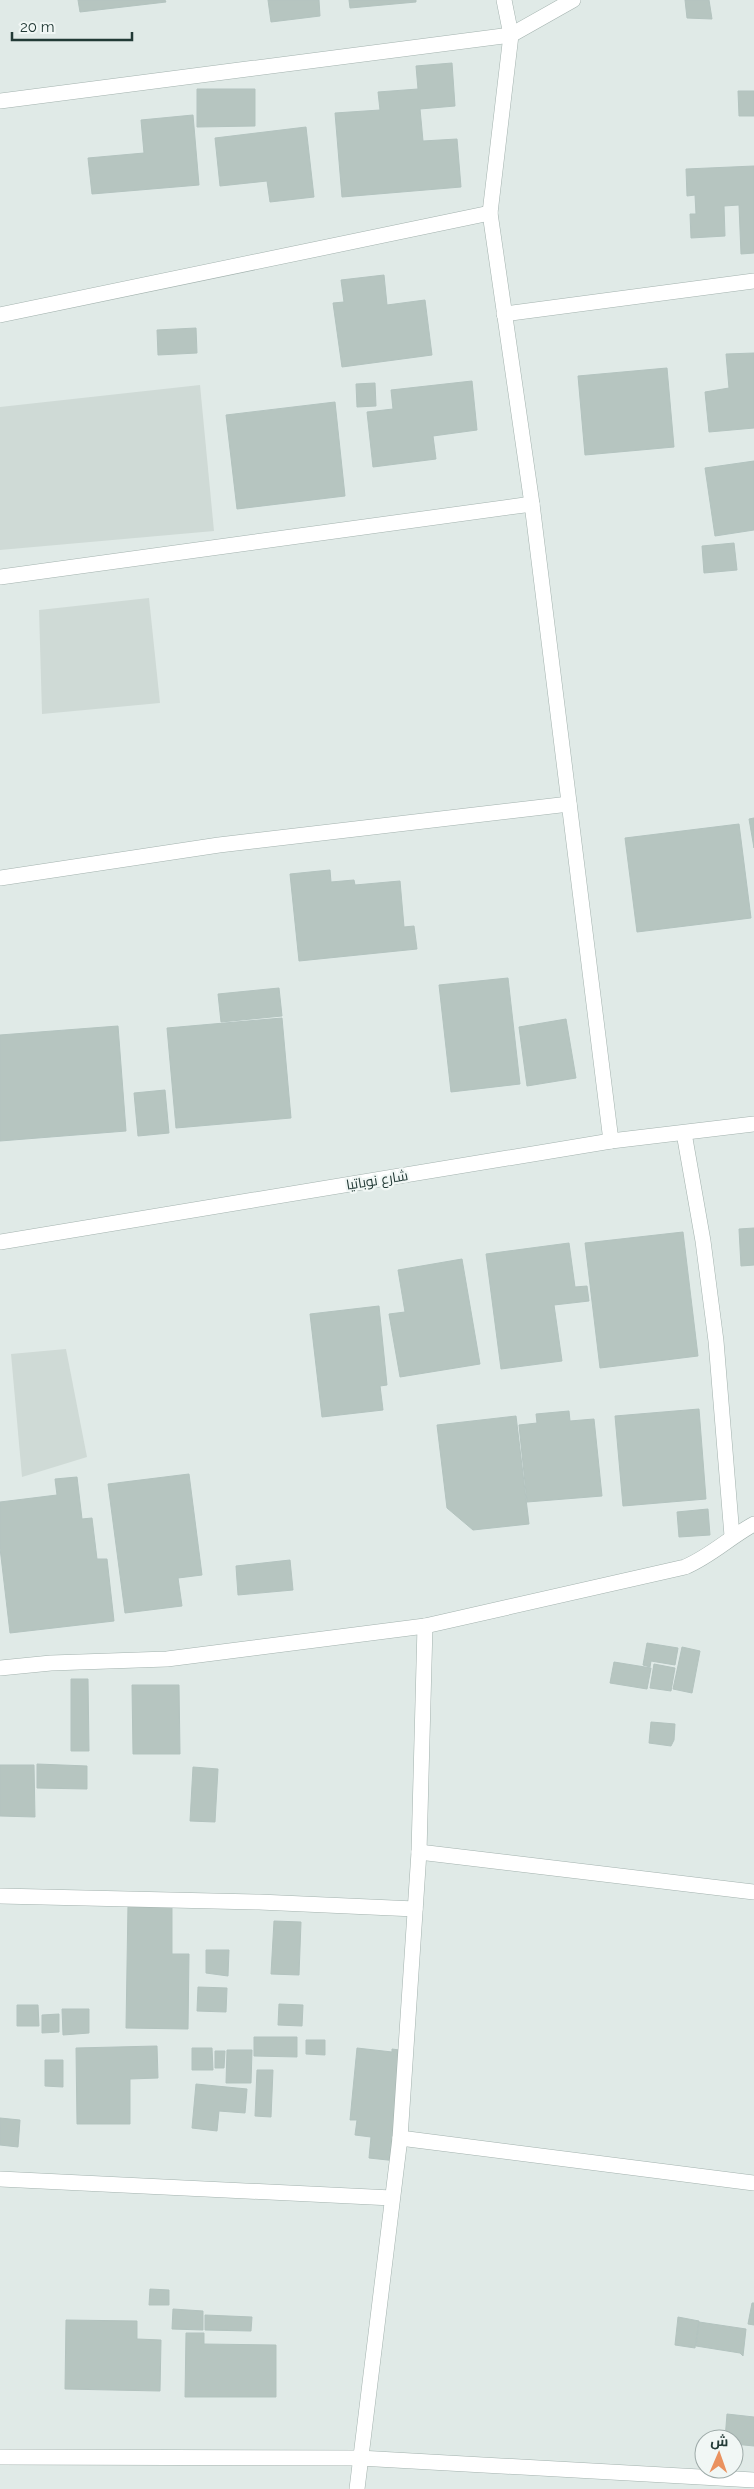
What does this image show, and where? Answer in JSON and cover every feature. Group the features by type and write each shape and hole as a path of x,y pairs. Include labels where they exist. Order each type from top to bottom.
{"street":[{"path":"504,0 511,35 490,213 532,504 612,1141"},
{"path":"0,101 511,35 573,0"},
{"path":"0,314 490,213"},
{"path":"504,314 754,281"},
{"path":"0,577 532,504"},
{"path":"0,878 229,844 569,804"},
{"name":"شارع نوباتيا","path":"0,1242 612,1141 754,1124"},
{"path":"684,1133 703,1241 716,1341 732,1536"},
{"path":"0,1668 51,1663 167,1658 425,1626 685,1567 714,1552 732,1536 754,1524"},
{"path":"357,2489 359,2458 400,2138 419,1852 425,1626"},
{"path":"419,1852 754,1892"},
{"path":"0,1896 259,1902 415,1909"},
{"path":"400,2138 754,2183"},
{"path":"0,2179 392,2198"},
{"path":"0,2457 359,2458 754,2480"}],"shaded area":[{"path":"200,385 214,531 0,550 0,407"},
{"path":"149,598 160,703 42,714 39,610"},
{"path":"66,1349 87,1457 22,1477 11,1354"}],"building":[{"path":"78,0 165,0 166,2 80,12"},
{"path":"268,0 319,0 320,16 271,22"},
{"path":"349,0 416,0 416,2 350,8"},
{"path":"685,0 709,0 712,19 687,18"},
{"path":"452,63 455,106 420,109 423,141 457,139 461,187 342,197 335,113 380,110 378,92 418,89 416,66"},
{"path":"197,89 255,89 255,126 197,127"},
{"path":"738,91 754,91 754,116 739,116"},
{"path":"193,115 199,185 92,194 88,158 144,153 141,120"},
{"path":"306,127 314,197 270,202 267,181 220,186 215,138"},
{"path":"754,166 754,253 741,254 739,205 724,206 725,236 691,238 690,214 696,214 695,195 687,196 686,169"},
{"path":"384,275 387,305 425,300 432,355 342,367 333,303 344,302 341,280"},
{"path":"196,328 197,353 158,355 157,330"},
{"path":"754,353 754,428 709,432 705,392 729,388 726,354"},
{"path":"667,368 674,447 585,455 578,376"},
{"path":"472,381 477,430 433,436 436,459 373,467 367,412 393,409 391,390"},
{"path":"375,383 376,406 357,407 356,384"},
{"path":"335,402 345,496 237,509 226,415"},
{"path":"754,461 754,530 715,536 705,468"},
{"path":"734,543 737,570 704,573 702,546"},
{"path":"754,818 754,848 749,819"},
{"path":"739,824 751,918 637,932 625,838"},
{"path":"330,870 331,882 354,880 355,885 400,881 404,927 414,926 417,949 299,961 290,874"},
{"path":"508,978 520,1084 451,1092 439,985"},
{"path":"279,988 282,1016 221,1022 218,994"},
{"path":"282,1018 291,1118 176,1128 167,1028"},
{"path":"566,1019 576,1078 527,1086 519,1027"},
{"path":"118,1026 126,1131 0,1141 0,1035"},
{"path":"165,1090 169,1133 138,1136 134,1093"},
{"path":"754,1228 754,1265 741,1266 739,1229"},
{"path":"683,1232 698,1356 600,1368 585,1243"},
{"path":"569,1243 575,1287 587,1286 589,1301 554,1305 562,1361 501,1369 486,1254"},
{"path":"462,1259 480,1364 400,1377 389,1314 405,1312 398,1270"},
{"path":"379,1306 387,1385 380,1386 383,1410 322,1417 310,1314"},
{"path":"699,1409 706,1499 623,1506 615,1416"},
{"path":"569,1411 570,1421 594,1419 602,1496 527,1502 519,1425 537,1423 536,1414"},
{"path":"516,1416 529,1524 473,1530 447,1508 437,1425"},
{"path":"189,1474 202,1575 178,1578 182,1606 125,1613 108,1484"},
{"path":"77,1477 82,1519 92,1518 97,1559 107,1559 114,1621 10,1633 0,1548 0,1502 57,1495 55,1479"},
{"path":"708,1509 710,1535 679,1537 677,1512"},
{"path":"290,1560 293,1590 238,1595 236,1566"},
{"path":"647,1643 678,1648 675,1665 651,1661 650,1667 643,1665"},
{"path":"682,1647 700,1651 692,1693 673,1689"},
{"path":"614,1662 651,1668 647,1689 610,1683"},
{"path":"654,1664 675,1668 671,1691 650,1688"},
{"path":"71,1679 88,1679 89,1751 71,1751"},
{"path":"132,1685 179,1685 180,1754 133,1754"},
{"path":"651,1722 675,1724 674,1740 671,1746 649,1743"},
{"path":"37,1764 87,1766 87,1789 37,1788"},
{"path":"0,1765 34,1765 35,1817 0,1816"},
{"path":"193,1767 218,1769 215,1822 190,1821"},
{"path":"128,1904 172,1904 172,1954 189,1954 188,2029 126,2028"},
{"path":"274,1921 301,1922 299,1975 271,1974"},
{"path":"206,1950 229,1950 228,1976 206,1973"},
{"path":"198,1987 227,1988 226,2012 197,2011"},
{"path":"279,2004 303,2005 302,2026 278,2025"},
{"path":"17,2005 38,2005 39,2026 17,2026"},
{"path":"62,2009 89,2009 89,2033 63,2035"},
{"path":"59,2014 59,2032 42,2033 42,2015"},
{"path":"254,2037 297,2037 297,2057 254,2056"},
{"path":"306,2040 325,2040 325,2055 306,2054"},
{"path":"157,2046 158,2078 130,2079 130,2124 77,2124 76,2048"},
{"path":"192,2048 212,2048 213,2070 192,2070"},
{"path":"357,2048 392,2052 392,2049 407,2051 397,2161 369,2158 371,2137 355,2135 357,2120 350,2120"},
{"path":"227,2050 252,2050 251,2083 226,2083"},
{"path":"215,2051 225,2051 224,2068 215,2068"},
{"path":"45,2060 63,2060 63,2087 45,2086"},
{"path":"257,2070 273,2070 271,2117 255,2116"},
{"path":"196,2084 247,2089 245,2113 219,2111 217,2131 192,2128"},
{"path":"0,2118 20,2120 18,2147 0,2145"},
{"path":"150,2289 169,2290 169,2305 149,2305"},
{"path":"752,2303 754,2303 754,2325 748,2324"},
{"path":"173,2309 203,2311 203,2330 172,2329"},
{"path":"205,2315 252,2317 251,2331 205,2330"},
{"path":"678,2317 699,2321 695,2348 675,2345"},
{"path":"66,2320 137,2321 137,2339 161,2340 160,2391 65,2389"},
{"path":"699,2322 746,2329 743,2356 740,2353 696,2346"},
{"path":"186,2333 204,2333 204,2344 276,2345 276,2397 185,2397"},
{"path":"727,2414 754,2417 754,2446 744,2445 744,2429 726,2429"}]}
